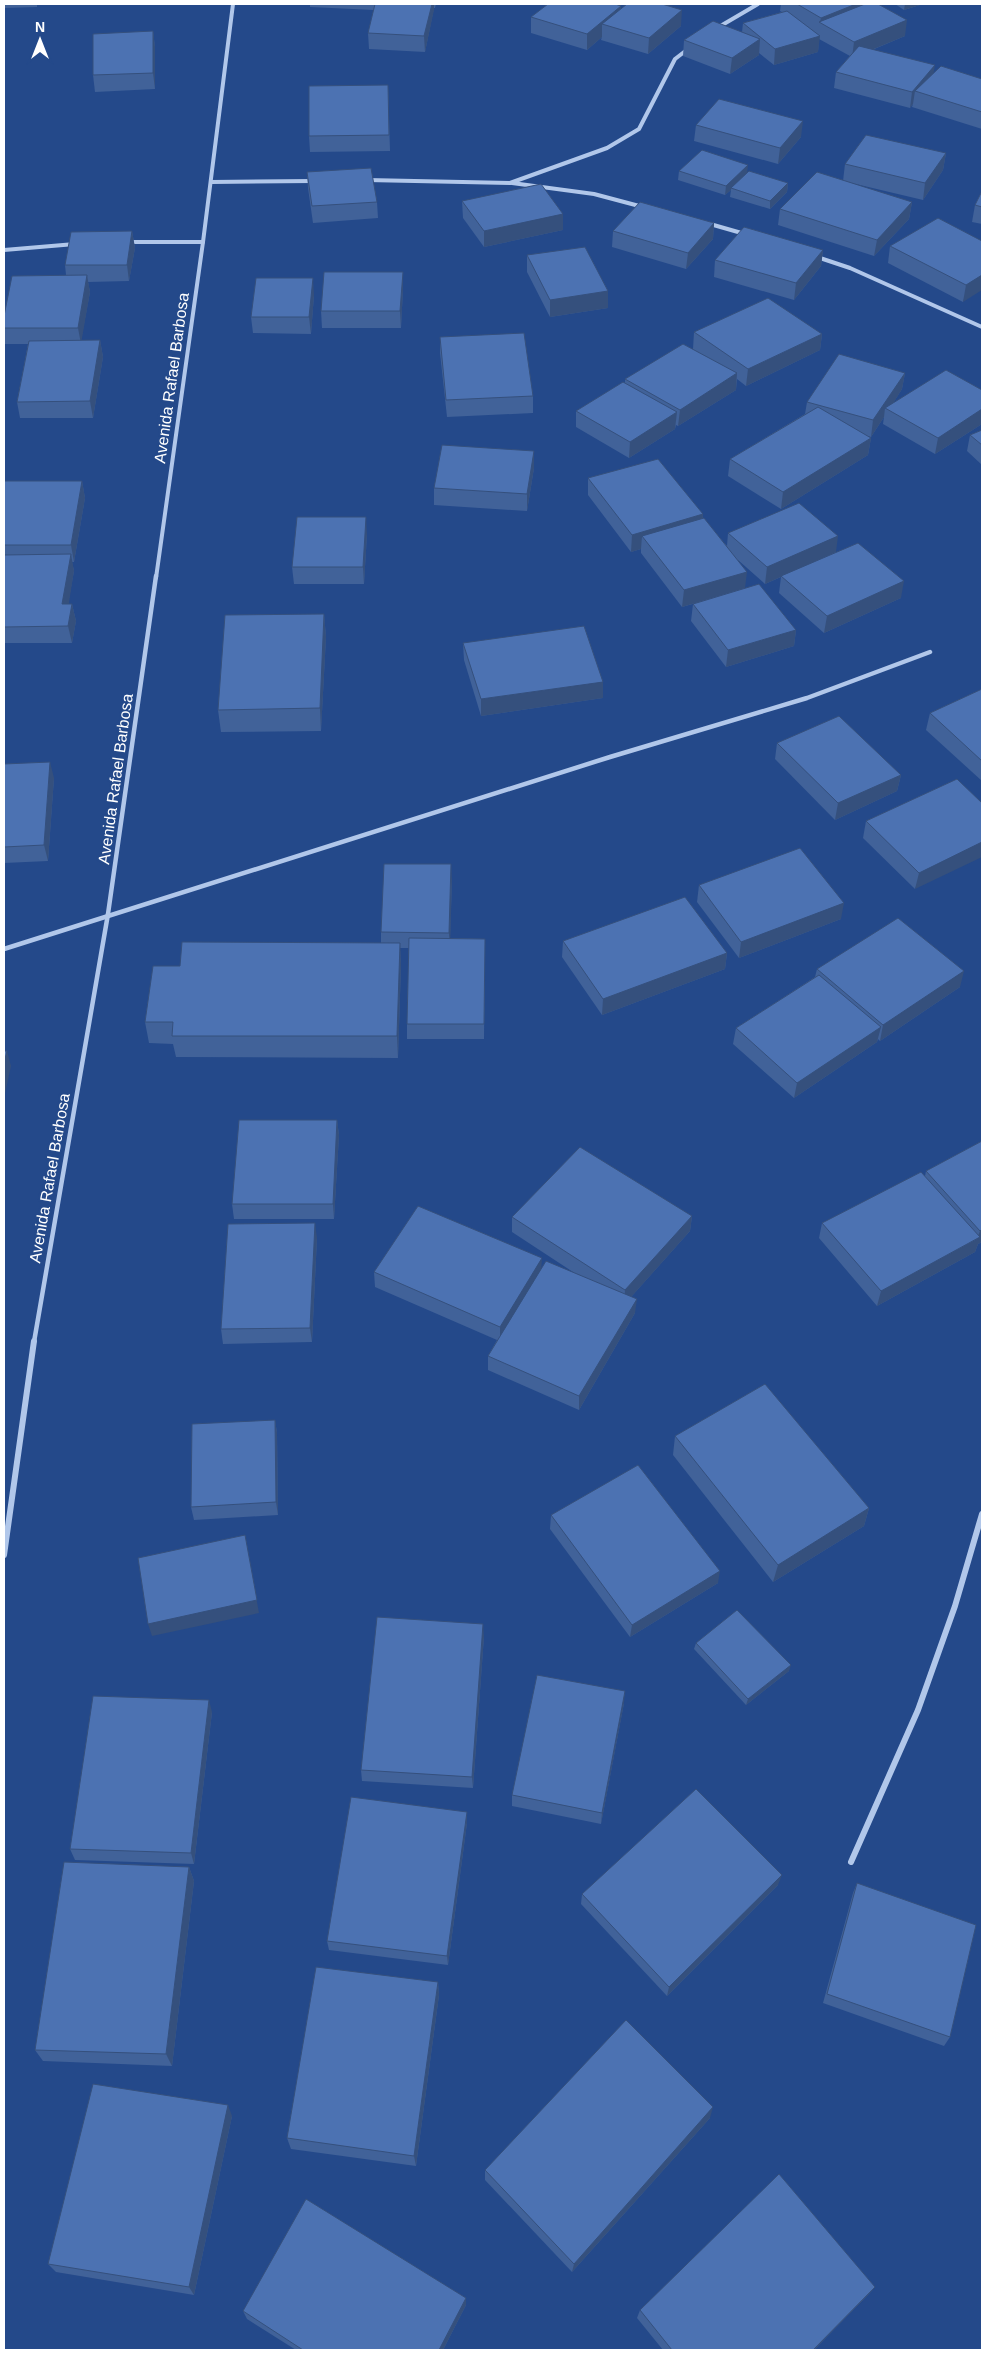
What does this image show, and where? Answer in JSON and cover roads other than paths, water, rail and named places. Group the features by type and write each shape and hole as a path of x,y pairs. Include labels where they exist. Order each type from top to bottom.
{"street":[{"name":"Avenida Rafael Barbosa","path":"4,1555 37,1319 108,914 203,242 232,4"},
{"path":"713,31 758,4"},
{"path":"510,183 607,148 639,129 675,59 690,48"},
{"path":"360,180 510,183 594,194 650,209"},
{"path":"211,182 320,181"},
{"path":"704,223 750,235"},
{"path":"118,242 203,242"},
{"path":"4,250 80,243"},
{"path":"814,256 850,268 982,327"},
{"path":"4,949 108,914 807,698 930,652"},
{"path":"851,1862 918,1710 955,1606 982,1514"}]}
